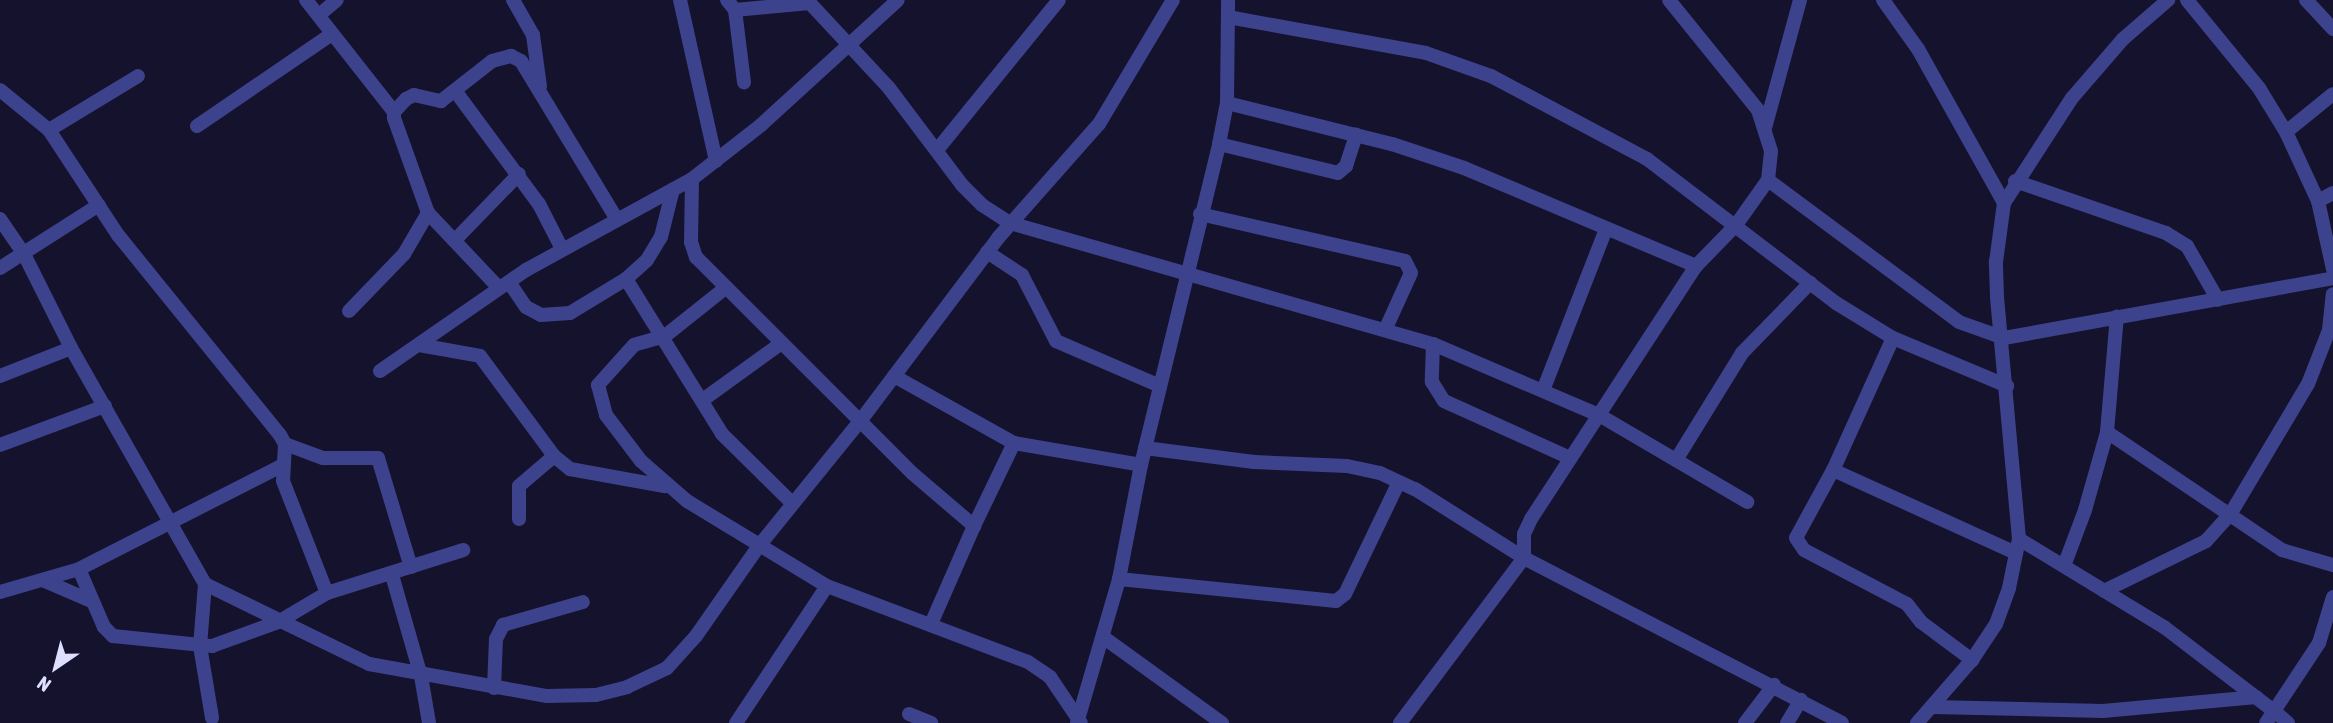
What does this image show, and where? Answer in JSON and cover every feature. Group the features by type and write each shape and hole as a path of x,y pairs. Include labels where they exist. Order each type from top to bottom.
{"street":[{"path":"306,0 394,112 428,213 527,307 555,317 570,313 626,279 656,249 673,189"},
{"path":"319,15 337,0"},
{"path":"513,0 533,35 540,92"},
{"path":"680,0 716,161"},
{"path":"380,371 504,285 562,249 692,179 761,125 846,43 898,0"},
{"path":"937,150 1059,0"},
{"path":"205,584 278,622 369,664 421,676 547,696 596,695 627,688 667,668 696,636 758,547 861,420 1010,223 1099,124 1126,86 1173,0"},
{"path":"1078,722 1119,579 1141,465 1219,144 1227,103 1228,0"},
{"path":"1399,723 1524,558 1524,534 1570,458 1696,267 1736,225 1768,180 1771,151 1758,110 1669,0"},
{"path":"1765,128 1800,0"},
{"path":"1883,0 1918,49 2004,203"},
{"path":"1917,723 1972,660 1996,624 2017,546 2004,338 1996,261 2004,203 2015,181 2072,98 2123,39 2168,0"},
{"path":"2187,0 2259,88 2286,132 2318,201 2330,237 2333,269"},
{"path":"2306,0 2333,29"},
{"path":"744,82 731,5 809,2 982,205 1010,223 1186,275 1386,328 1433,344 1545,388 1599,415 1746,502"},
{"path":"1227,17 1426,53 1491,76 1647,159 1810,283 1893,338 2007,386"},
{"path":"197,126 332,34"},
{"path":"394,112 414,95 441,101 456,92 492,61 511,56 521,61 616,218"},
{"path":"49,131 138,76"},
{"path":"0,90 49,131 99,205 285,444 323,458 378,458 411,567"},
{"path":"456,92 519,174 562,249"},
{"path":"2286,132 2333,94"},
{"path":"1227,103 1356,135 1464,168 1696,267"},
{"path":"1219,144 1338,173 1346,166 1356,135"},
{"path":"457,238 519,174"},
{"path":"692,179 691,242 696,257 779,345 861,420 938,498 974,526"},
{"path":"1768,180 1959,322 2004,338 2333,278"},
{"path":"2015,181 2166,233 2187,246 2218,300"},
{"path":"2318,201 2333,193"},
{"path":"0,268 99,205"},
{"path":"349,311 404,254 428,213"},
{"path":"1200,214 1405,261 1411,273 1386,328"},
{"path":"0,219 24,254 71,348 205,584 200,646 212,718"},
{"path":"1545,388 1606,229"},
{"path":"987,252 1022,275 1056,341 1160,386"},
{"path":"626,279 705,399 722,434 792,503"},
{"path":"1676,460 1742,353 1810,283"},
{"path":"724,289 665,336 634,345 598,385 597,392 607,415 666,486 758,547 827,586 1028,662 1050,677 1078,722"},
{"path":"2104,591 2206,541 2231,513 2308,384 2329,330 2333,294"},
{"path":"2064,566 2085,510 2107,432 2117,316"},
{"path":"1893,338 1833,470 1797,533 1798,543 1907,604 1922,622 1972,660"},
{"path":"1433,344 1432,382 1444,401 1570,458"},
{"path":"419,345 480,356 554,456 581,474 666,486"},
{"path":"705,399 779,345"},
{"path":"0,376 71,348"},
{"path":"894,376 1014,443 1141,465"},
{"path":"3,447 105,406"},
{"path":"2107,432 2231,513 2282,550 2333,565"},
{"path":"931,624 1014,443"},
{"path":"285,444 281,466 327,593"},
{"path":"1145,448 1254,462 1347,466 1399,482 1524,558 1774,685 1842,723"},
{"path":"519,519 519,486 554,456"},
{"path":"0,592 79,569 170,520 281,466"},
{"path":"1833,470 2064,566 2164,627 2256,697 2270,717 2288,723"},
{"path":"1119,579 1336,601 1345,594 1399,482"},
{"path":"79,569 91,601 113,636 200,646 228,642 278,622 327,593 392,575 463,550"},
{"path":"392,575 421,676 429,723"},
{"path":"45,581 91,601"},
{"path":"736,723 827,586"},
{"path":"2270,717 2326,643 2333,597"},
{"path":"494,688 496,639 503,625 583,602"},
{"path":"1103,637 1222,723"},
{"path":"1745,723 1774,685"},
{"path":"1932,707 2103,711 2256,697"},
{"path":"1787,723 1801,700"},
{"path":"909,714 931,723"}]}
